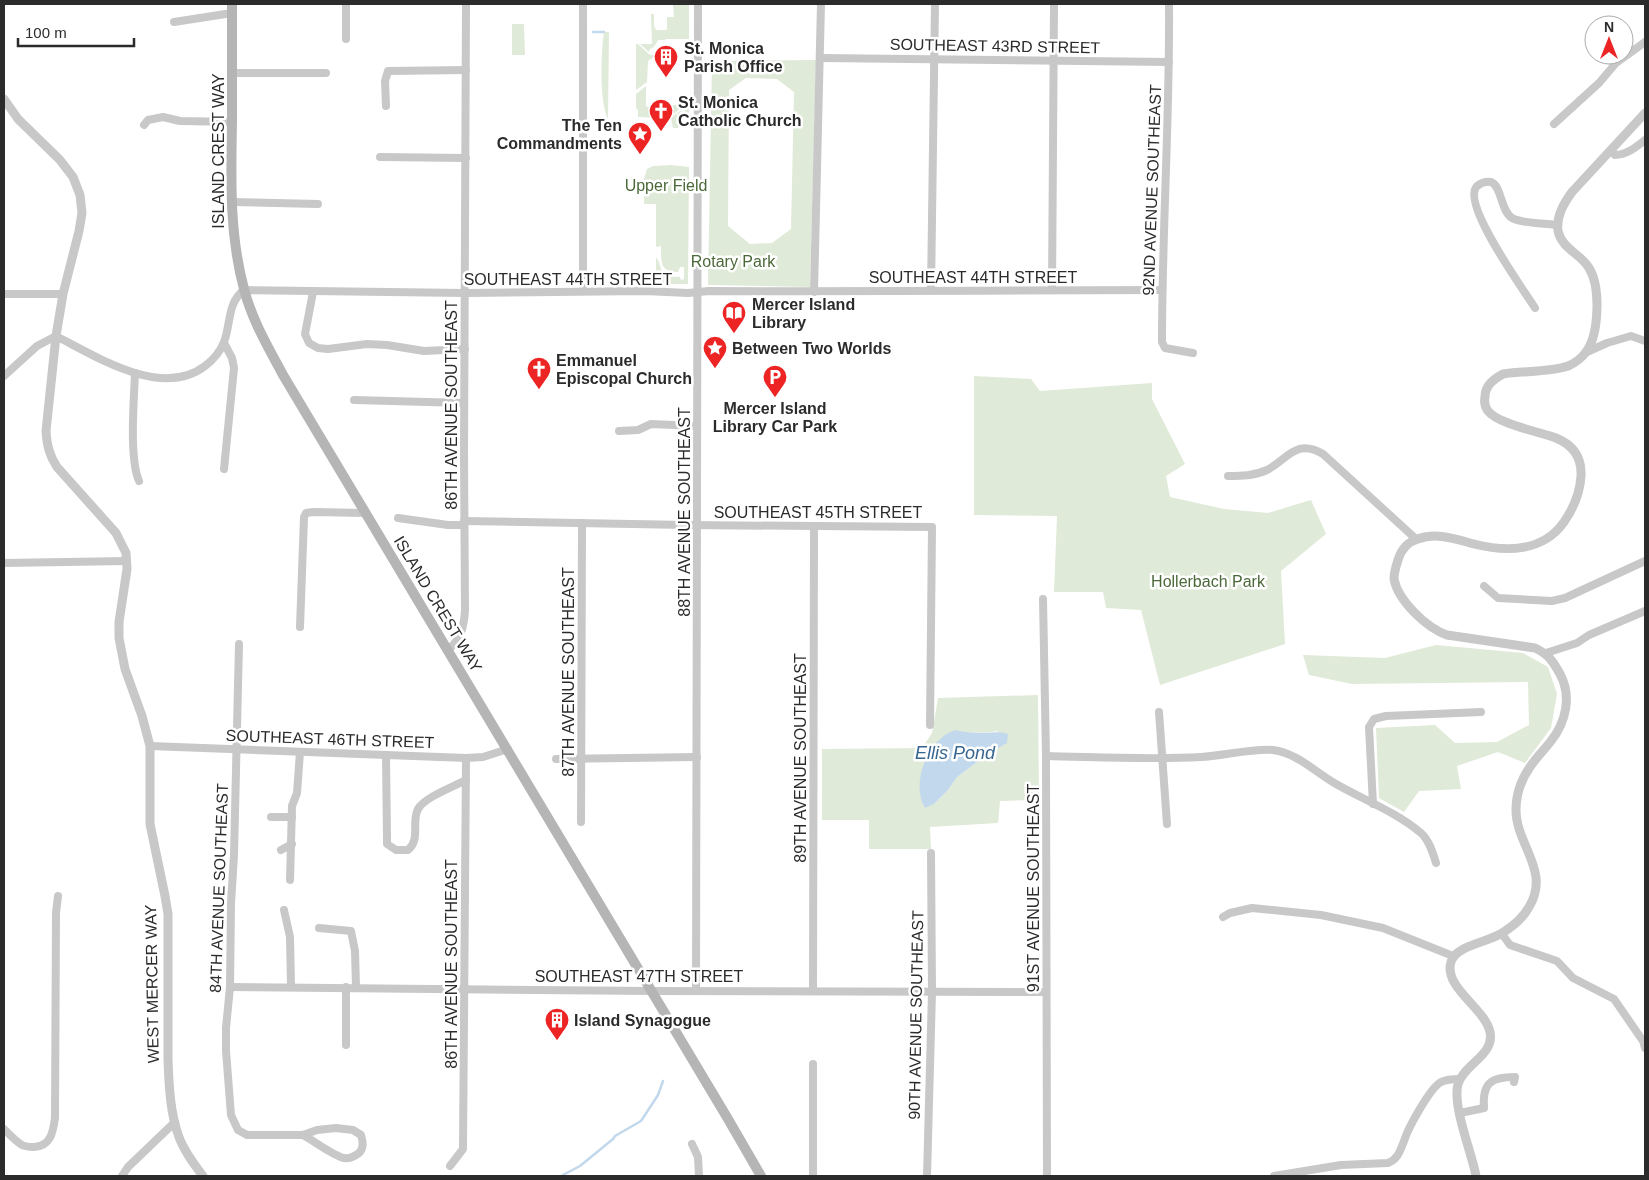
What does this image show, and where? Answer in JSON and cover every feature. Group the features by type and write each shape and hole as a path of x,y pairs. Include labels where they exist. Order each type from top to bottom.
{"main road":[{"name":"ISLAND CREST WAY","path":"232,9 231,202 234,239 244,290 255,322 366,513 736,1131 761,1176"}],"street":[{"path":"346,4 346,39"},
{"name":"86TH AVENUE SOUTHEAST","path":"448,650 456,644 464,624 466,4"},
{"path":"583,4 583,291"},
{"name":"88TH AVENUE SOUTHEAST","path":"696,990 698,4"},
{"path":"814,292 821,4"},
{"path":"931,290 935,4"},
{"path":"1052,290 1054,4"},
{"name":"92ND AVENUE SOUTHEAST","path":"1169,4 1162,342 1165,348 1193,353"},
{"path":"174,22 232,9"},
{"path":"1554,124 1599,83 1616,63 1645,42"},
{"name":"SOUTHEAST 43RD STREET","path":"821,58 1169,62"},
{"path":"386,106 385,81 388,71 466,70"},
{"path":"232,73 326,72"},
{"name":"WEST MERCER WAY","path":"4,99 18,120 60,160 73,177 80,195 82,213 79,231 63,294 56,336 46,431 47,446 51,458 57,466 120,540 127,561 119,622 119,638 125,669 144,721 150,746 150,824 168,914 169,1084 179,1136 203,1176"},
{"path":"1587,352 1594,332 1598,301 1597,288 1587,264 1563,243 1558,231 1558,218 1564,203 1645,114"},
{"path":"144,125 148,120 162,117 180,121 232,122"},
{"path":"1612,151 1614,155 1620,155 1630,151 1645,140"},
{"path":"380,157 466,158"},
{"path":"1535,308 1486,231 1476,209 1475,190 1482,183 1491,182 1495,184 1504,207 1512,218 1558,225"},
{"path":"231,202 318,204"},
{"path":"4,376 37,346 56,336 135,373 162,379 180,378 200,370 211,361 224,343 233,303 244,290"},
{"name":"SOUTHEAST 44TH STREET","path":"244,290 465,293 1162,290"},
{"path":"313,292 306,334 310,343 318,348 337,348 367,344 424,351 464,349"},
{"path":"4,294 63,294"},
{"path":"1476,1176 1460,1113 1458,1086 1465,1071 1485,1052 1491,1041 1490,1030 1482,1016 1454,983 1450,963 1453,956 1465,947 1488,941 1502,934 1524,915 1533,901 1536,875 1518,824 1516,813 1518,793 1528,769 1552,740 1560,727 1565,715 1566,691 1562,677 1546,653 1524,646 1437,632 1404,600 1394,578 1399,555 1404,547 1416,539 1426,536 1445,537 1500,549 1516,549 1537,544 1550,537 1560,528 1575,503 1580,487 1580,467 1576,452 1565,442 1556,438 1499,420 1488,411 1485,404 1485,392 1488,385 1503,374 1567,366 1578,361 1587,352 1607,343 1631,336 1645,342"},
{"path":"224,343 232,358 234,368 224,469"},
{"path":"135,373 134,457 136,475 139,481"},
{"path":"354,400 464,403"},
{"path":"619,431 638,430 651,424 697,426"},
{"path":"1228,476 1255,475 1268,469 1295,450 1314,449 1323,454 1416,539"},
{"path":"300,627 304,517 306,513 366,513"},
{"name":"SOUTHEAST 45TH STREET","path":"398,518 448,525 464,523 582,523 932,527 930,725"},
{"name":"87TH AVENUE SOUTHEAST","path":"580,822 582,523"},
{"name":"89TH AVENUE SOUTHEAST","path":"813,991 814,526"},
{"path":"4,563 127,561"},
{"path":"1484,586 1498,598 1552,601 1565,598 1645,561"},
{"name":"91ST AVENUE SOUTHEAST","path":"1044,599 1047,1176"},
{"path":"1546,653 1577,643 1591,634 1645,611"},
{"name":"84TH AVENUE SOUTHEAST","path":"239,644 230,987 226,1028 231,1115 238,1130 247,1135 303,1135"},
{"path":"1160,712 1166,824"},
{"path":"1373,804 1369,727 1374,719 1386,716 1481,712"},
{"name":"SOUTHEAST 46TH STREET","path":"150,746 466,758 483,757 508,749"},
{"path":"1046,756 1163,758 1216,756 1262,750 1282,752 1296,758 1334,783 1403,820 1423,835 1432,850 1436,863"},
{"path":"290,880 292,806 297,793 300,752"},
{"path":"386,756 387,844 396,850 408,850 415,842 416,814 422,805 466,780"},
{"name":"86TH AVENUE SOUTHEAST","path":"450,1166 463,1149 466,758"},
{"path":"556,759 697,758"},
{"path":"271,817 292,817"},
{"path":"280,850 292,844"},
{"name":"90TH AVENUE SOUTHEAST","path":"926,1176 932,992 931,853"},
{"path":"4,1129 24,1146 37,1146 45,1144 50,1139 55,1118 56,913 58,896"},
{"path":"1223,917 1230,913 1252,908 1320,915 1383,928 1453,956"},
{"path":"284,910 290,937 291,987"},
{"path":"319,928 351,931 355,951 356,987"},
{"path":"1502,934 1510,945 1557,962 1573,978 1614,999 1643,1041 1645,1048"},
{"name":"SOUTHEAST 47TH STREET","path":"230,987 1046,992"},
{"path":"346,987 346,1044"},
{"path":"813,1064 813,1176"},
{"path":"1460,1113 1484,1108 1485,1090 1488,1083 1493,1080 1515,1077 1514,1082"},
{"path":"1274,1176 1342,1165 1388,1163 1393,1161 1401,1151 1404,1140 1423,1104 1435,1087 1445,1080 1460,1079"},
{"path":"122,1176 128,1167 175,1122"},
{"path":"336,1128 353,1130 361,1135 364,1143 361,1152 354,1157 345,1158 303,1135 317,1130 336,1128"},
{"path":"692,1144 698,1157 699,1176"}],"green space":[{"path":"673,4 689,4 689,39 658,40 649,52 640,44 652,44 651,14 654,14 656,30 667,30 667,17 674,17"},
{"path":"512,24 524,24 525,55 512,55"},
{"path":"604,32 609,32 608,119 602,89"},
{"path":"636,44 650,55 657,55 648,61 647,82 636,90"},
{"name":"Rotary Park","path":"816,60 810,287 708,285 712,61","holes":["746,78 777,79 794,92 791,229 772,243 750,244 728,226 729,90"]},
{"path":"646,86 646,106 651,109 660,107 661,118 638,117 636,94"},
{"path":"689,100 689,114 680,118 678,128 673,128 671,118 680,111 684,112 685,109 682,107 669,118 663,118 664,106 685,104"},
{"name":"Upper Field","path":"653,166 689,167 688,284 660,284 656,282 656,257 664,274 680,277 681,280 684,279 684,267 680,267 678,272 672,272 663,265 661,246 656,247 656,204 644,204 644,179 647,169"},
{"name":"Hollerbach Park","path":"974,376 1031,379 1040,391 1152,383 1152,399 1185,464 1166,476 1170,497 1224,509 1268,513 1311,500 1326,534 1281,571 1285,644 1160,685 1141,610 1106,608 1103,592 1054,592 1057,516 974,515"},
{"path":"1436,645 1523,653 1548,667 1557,694 1551,728 1525,763 1498,752 1457,766 1461,789 1419,791 1404,812 1379,798 1376,728 1435,725 1455,743 1497,742 1529,725 1528,682 1352,684 1309,675 1303,655 1385,658"},
{"path":"1038,695 1039,800 1000,801 998,823 930,827 931,849 869,849 869,820 822,820 822,749 922,748 932,733 938,698","holes":["955,730 981,733 997,731 1006,743 957,777 948,790 934,804 925,807"]}],"water":[{"name":"Ellis Pond","path":"955,730 972,733 998,732 1008,734 1007,743 988,754 957,777 948,790 934,804 925,808 921,798 920,787 924,763 937,742"}],"waterway":[{"path":"593,32 604,32"},
{"path":"561,1176 580,1166 615,1136 641,1121 658,1095 663,1081"}],"place":[{"name":"St. Monica Parish Office","path":"666,78"},
{"name":"St. Monica Catholic Church","path":"661,132"},
{"name":"The Ten Commandments","path":"640,155"},
{"name":"Mercer Island Library","path":"734,334"},
{"name":"Between Two Worlds","path":"715,369"},
{"name":"Emmanuel Episcopal Church","path":"539,390"},
{"name":"Mercer Island Library Car Park","path":"775,398"},
{"name":"Island Synagogue","path":"557,1041"}]}
